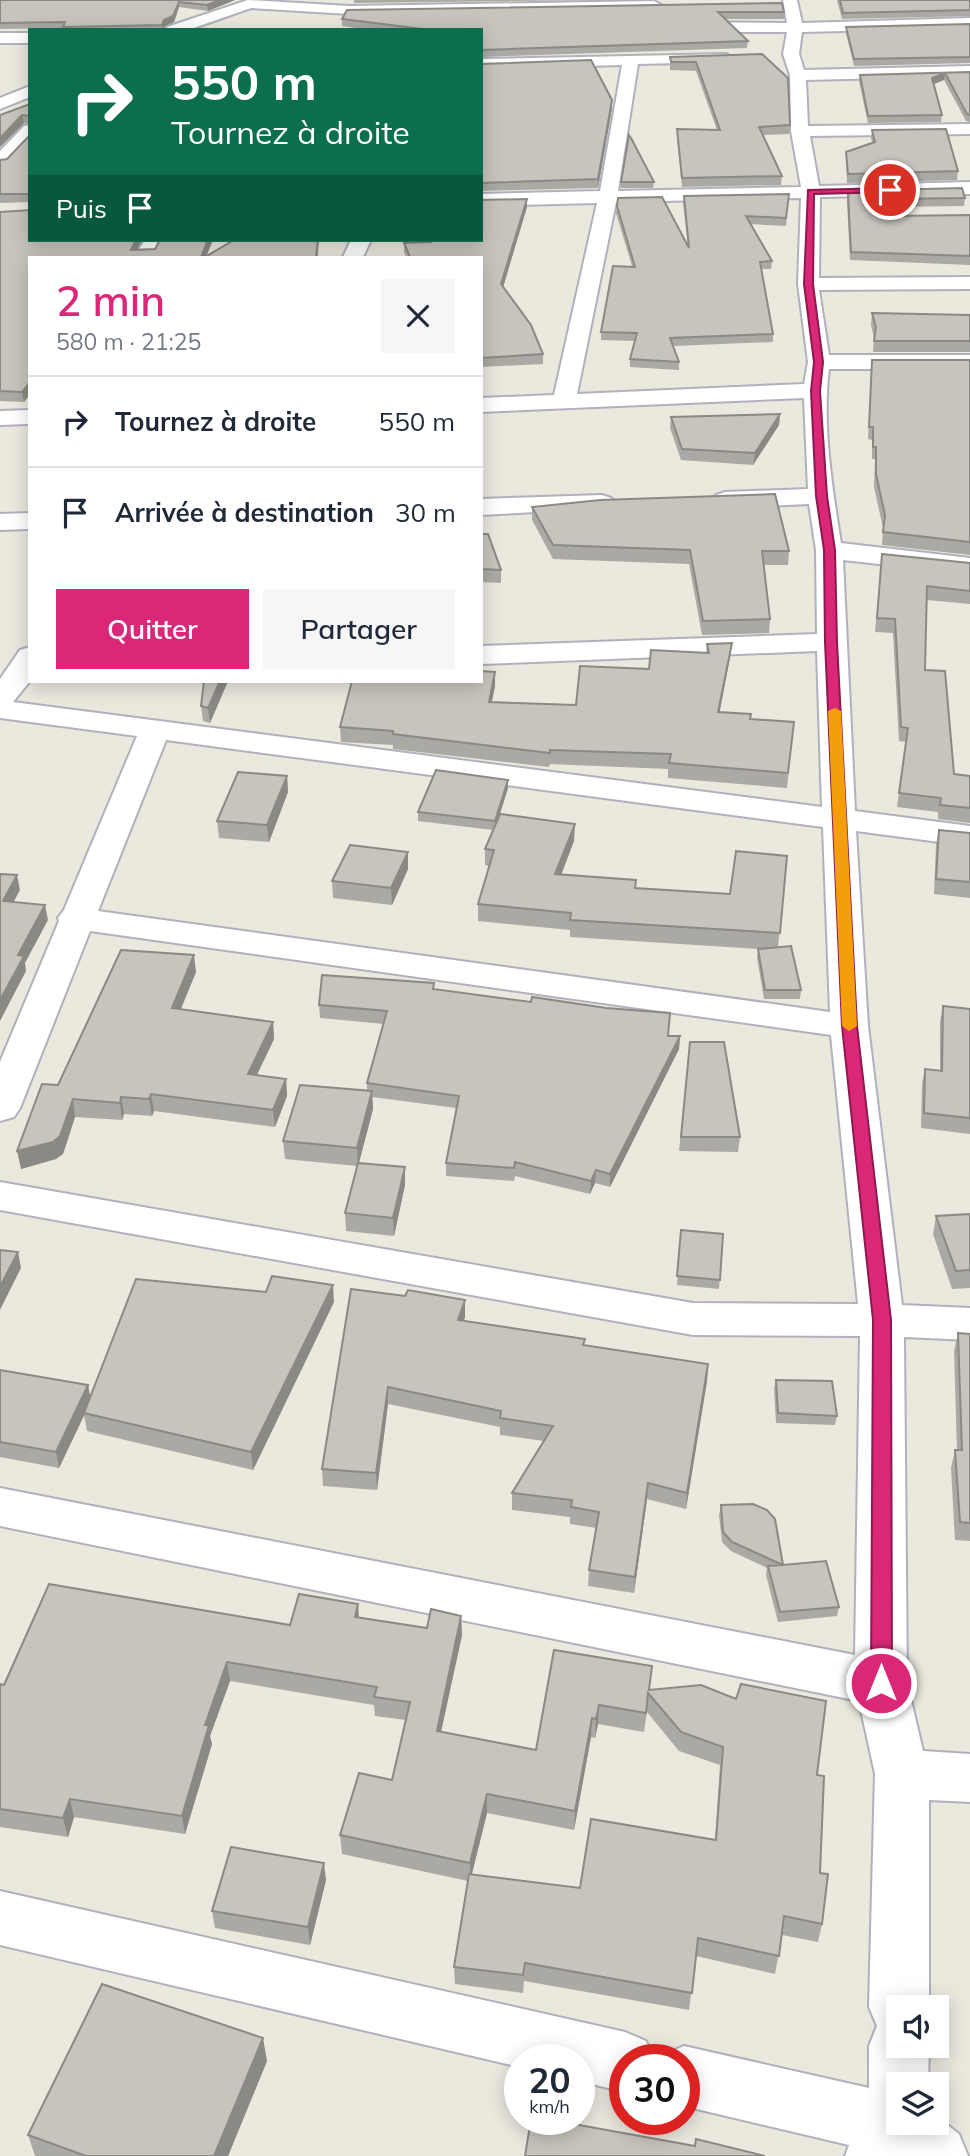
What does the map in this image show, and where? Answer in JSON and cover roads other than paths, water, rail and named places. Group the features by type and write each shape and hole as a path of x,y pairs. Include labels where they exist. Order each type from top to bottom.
{"street":[{"path":"178,28 257,2 322,10 640,3 667,5"},
{"path":"785,2 795,28 785,54 798,75 800,131 819,208 808,284 817,376 821,496 829,550 849,1026 882,1320 881,1683 902,1774 899,1995"},
{"path":"472,25 483,7"},
{"path":"670,27 795,28 970,23"},
{"path":"0,38 28,38"},
{"path":"483,64 738,56"},
{"path":"564,402 608,197 631,60"},
{"path":"798,75 966,75"},
{"path":"0,104 28,92"},
{"path":"800,131 970,129"},
{"path":"0,162 28,132"},
{"path":"483,200 608,197 819,208 970,188"},
{"path":"808,284 970,283"},
{"path":"483,404 564,402 970,362"},
{"path":"0,418 28,417"},
{"path":"699,500 821,496"},
{"path":"483,507 631,502"},
{"path":"0,522 28,521"},
{"path":"829,550 970,566"},
{"path":"483,655 831,642"},
{"path":"0,698 27,667"},
{"path":"0,709 970,836"},
{"path":"0,1108 75,918 155,730"},
{"path":"75,918 849,1026"},
{"path":"0,1196 693,1319 882,1320 970,1324"},
{"path":"0,1507 881,1683"},
{"path":"902,1774 970,1778"},
{"path":"6,1926 609,2058"},
{"path":"700,2080 886,2125"}]}
